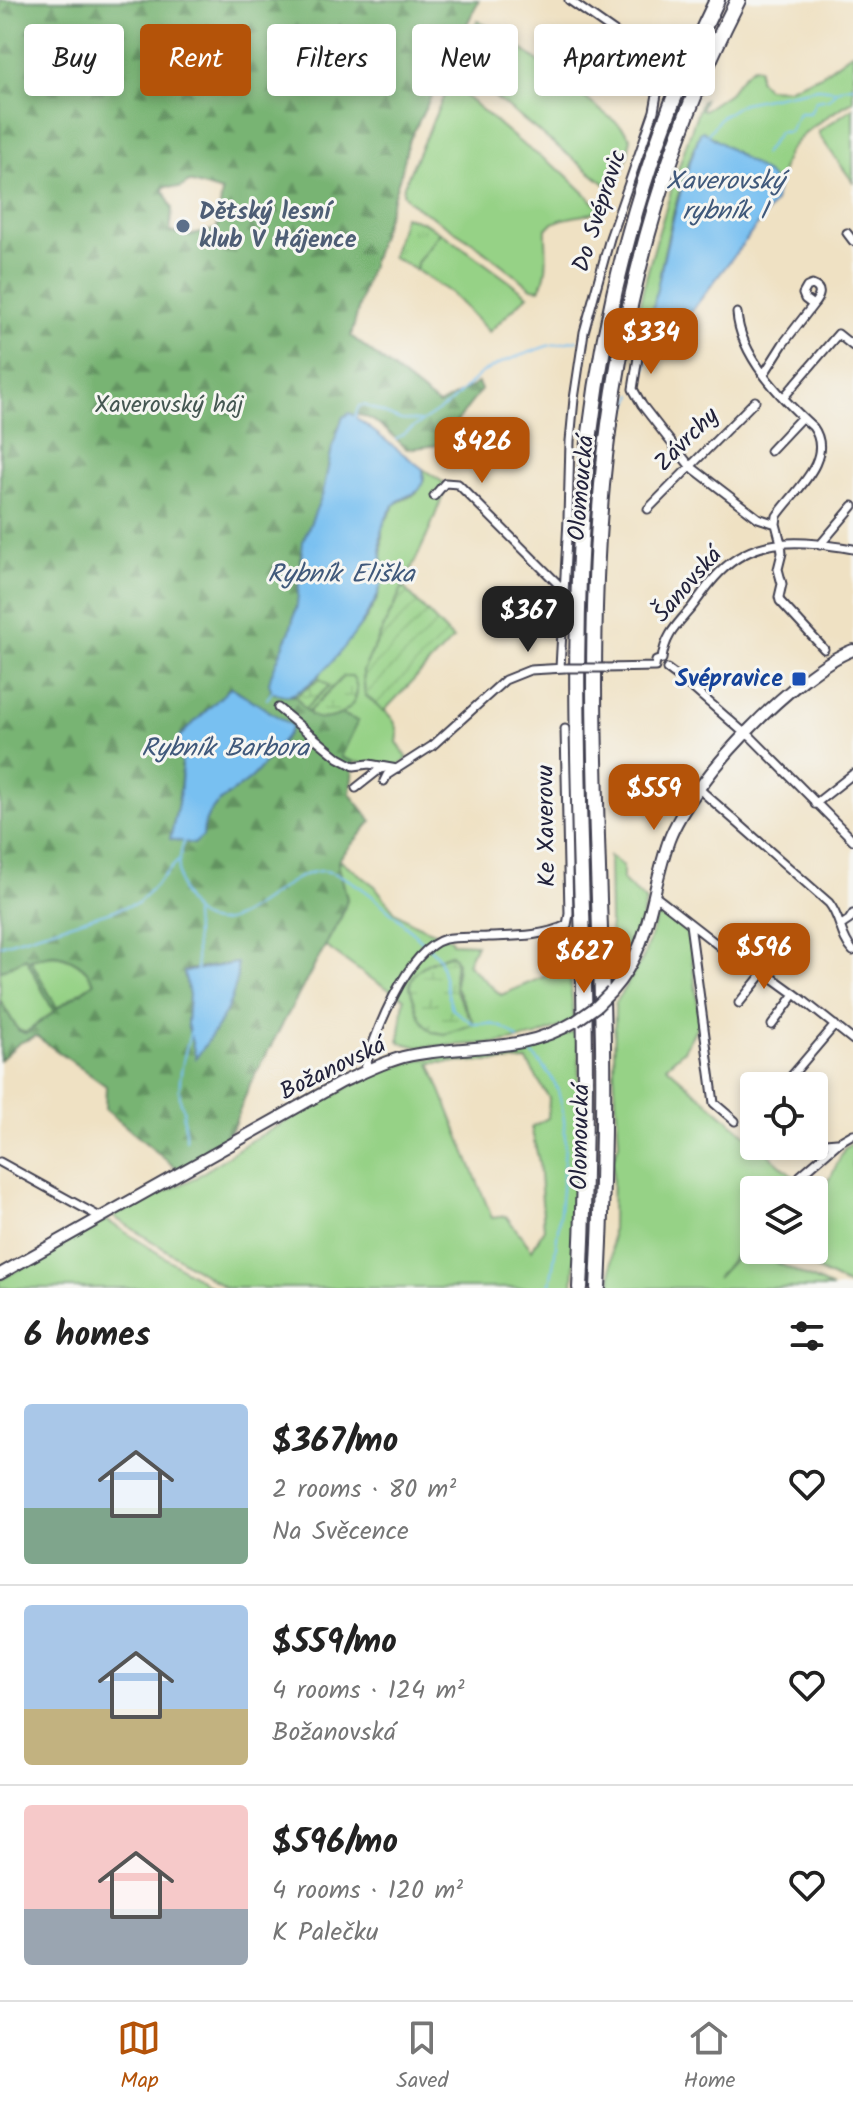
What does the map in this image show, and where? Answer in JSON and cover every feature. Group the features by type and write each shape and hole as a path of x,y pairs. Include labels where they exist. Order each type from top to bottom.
{"highway":[{"name":"Olomoucká","path":"580,1288 586,1109 577,619 590,433 609,320 626,245 684,75 717,0"},
{"name":"Olomoucká","path":"598,1288 603,1061 594,703 602,484 619,364 644,249 682,130 706,68 738,0"}],"street":[{"name":"Do Svépravic","path":"564,668 571,427 584,332 610,238 654,111 658,89 656,71 642,51 569,0"},
{"path":"847,233 853,241"},
{"path":"764,374 813,305"},
{"path":"737,313 738,328 753,360 817,433 819,454 809,475 777,516 776,524 782,553 778,569 782,584 780,601 824,649"},
{"path":"784,397 838,334 853,346"},
{"path":"639,351 633,389 690,466 758,518 776,524"},
{"name":"Závrchy","path":"648,509 755,401"},
{"path":"770,451 802,417"},
{"path":"434,496 445,483 458,484 564,590"},
{"path":"820,545 853,506"},
{"name":"Šanovská","path":"662,659 668,637 719,572 737,557 760,546 781,543 853,549"},
{"name":"Božanovská","path":"0,1274 342,1082 385,1062 416,1054 523,1043 558,1032 597,1006 634,960 647,929 669,840 698,788 746,734 795,687 825,664 851,654"},
{"path":"655,667 656,661 662,659 667,669 746,734 853,840"},
{"path":"384,781 384,777 432,746 505,680 530,670 655,667 660,672 667,669"},
{"path":"278,708 339,758 354,766 369,764 397,769"},
{"name":"Ke Xaverovu","path":"364,1072 370,1050 399,987 416,959 429,948 446,939 541,935 567,925 565,729"},
{"path":"356,788 387,767"},
{"path":"815,804 853,774"},
{"path":"698,788 829,903 837,913 846,943 853,951"},
{"path":"655,896 723,949 795,994 853,1040"},
{"path":"840,926 853,914"},
{"path":"690,924 714,1103 735,1121"},
{"path":"739,1003 764,972"},
{"path":"772,1025 795,994"},
{"path":"795,1072 835,1025"},
{"path":"800,1176 839,1142 853,1134"},
{"path":"828,1143 839,1142"},
{"path":"0,1162 100,1217"}],"green space":[{"name":"Xaverovský háj","path":"0,0 479,0 467,24 412,24 412,96 431,96 408,143 351,336 439,405 478,383 481,390 452,428 463,442 407,449 370,419 352,415 343,417 332,448 323,493 300,558 297,605 269,683 281,695 296,696 315,717 342,714 358,721 341,757 354,762 350,794 372,821 339,859 347,899 342,915 250,1084 233,1127 216,1149 178,1170 105,1109 106,1086 36,1036 19,1043 0,1060 0,1000 18,1030 25,1033 54,1012 26,958 0,971","holes":["189,182 222,192 217,229 188,236 170,232 172,208 163,189 166,186 180,188","232,687 292,726 255,774 213,809 204,825 203,836 170,839 181,776 178,738","53,955 77,963 94,983 57,1008 30,959","237,963 230,1001 196,1057 187,1024 189,995 184,973"]},
{"path":"518,46 534,58 534,96 582,96 622,127 631,138 618,182 605,202 588,214 560,220 546,229 546,268 539,289 532,288 475,244 417,207 403,193 445,96 465,96 522,144 564,173 596,204 609,187 493,96 518,96"},
{"path":"853,52 853,101 818,124 793,146 784,162 777,190 767,174 701,132 682,182 668,236 648,343 652,344 649,353 629,347 661,223 701,102 704,100 701,109 704,110 729,93 753,67 759,68 759,80 767,88 787,89 821,75"},
{"path":"853,108 853,182 819,131"},
{"path":"404,216 440,232 417,263 416,270 392,257"},
{"path":"440,232 528,295 489,332 451,293 416,270 417,263"},
{"path":"423,469 447,485 427,536 363,671 365,695 393,720 397,727 397,742 408,759 396,766 354,762 340,757 358,721 310,715 292,694 319,676 366,619 382,581 382,527 396,503 416,494 424,480"},
{"path":"403,587 453,639 384,711 365,695 363,671"},
{"path":"344,676 352,676 356,686 353,703 329,718 310,715 310,710"},
{"path":"320,679 329,686 305,709 296,696"},
{"path":"609,856 623,866 623,881 646,901 639,929 611,979"},
{"path":"339,859 375,886 395,912 415,924 451,939 452,943 476,944 467,964 501,995 569,966 574,1021 537,1036 498,1043 418,1047 399,1042 404,998 325,946 347,899","holes":["451,954 457,962 455,986 474,1024 431,962"]},
{"path":"666,910 688,927 700,1021 684,1050 666,1066 740,1130 740,1160 775,1160 793,1176 740,1176 740,1249 717,1278 740,1253 740,1264 780,1264 832,1288 611,1288 613,1160 619,1143 614,1072 615,1003 643,958 658,914"},
{"path":"451,954 455,963 456,991 474,1024 445,1034 432,1032 418,1012 410,987 411,979 426,965"},
{"path":"53,955 77,963 95,982 57,1008 30,959"},
{"path":"26,958 54,1012 25,1033 18,1030 0,1000 0,971"},
{"path":"579,1030 578,1179 573,1288 226,1288 114,1217 195,1178 250,1141 374,1073 423,1059 513,1052","holes":["527,1061 549,1098 548,1118 531,1127 539,1162 544,1229 532,1250 506,1216 492,1218 430,1063"]},
{"path":"853,1142 853,1288 806,1264 828,1264 828,1183 844,1149"},
{"path":"106,1220 213,1288 0,1288 0,1280"}],"water":[{"name":"Xaverovský rybník I","path":"703,131 767,174 777,190 775,202 674,334 659,345 647,342 657,289 683,184"},
{"name":"Rybník Eliška","path":"350,413 423,469 422,485 395,504 385,520 381,532 382,581 359,628 316,678 290,695 279,694 272,692 269,683 297,605 303,541 323,493 332,448 343,417"},
{"name":"Rybník Barbora","path":"231,687 292,726 255,774 213,809 204,825 203,836 194,844 170,839 182,776 178,738"},
{"path":"237,963 235,989 230,1001 196,1058 187,1024 189,995 184,972"}],"waterway":[{"path":"764,154 779,132 789,132 799,113 810,113 816,101 829,99 839,89 853,86"},
{"path":"708,134 721,117 743,103 818,88 836,90"},
{"path":"396,439 450,403 481,373 547,346 577,340"},
{"path":"643,351 649,353 654,342"},
{"path":"639,390 649,353"},
{"path":"624,416 633,395"},
{"path":"354,418 359,406 364,405 401,420 420,421"},
{"path":"267,699 273,690"},
{"path":"184,841 179,866 181,890 189,905 204,919 219,922 236,918 305,875 322,871 335,874 381,903 434,952 439,958 452,1009 474,1024 498,1026 518,1039"},
{"path":"0,945 138,903 178,861"},
{"path":"194,914 197,972"},
{"path":"186,1140 180,1083 190,1033"},
{"path":"525,1047 552,1079 564,1116 562,1190 549,1288"}],"place":[{"name":"Dětský lesní klub V Hájence","path":"183,226"},
{"name":"Svépravice","path":"799,679"}]}
